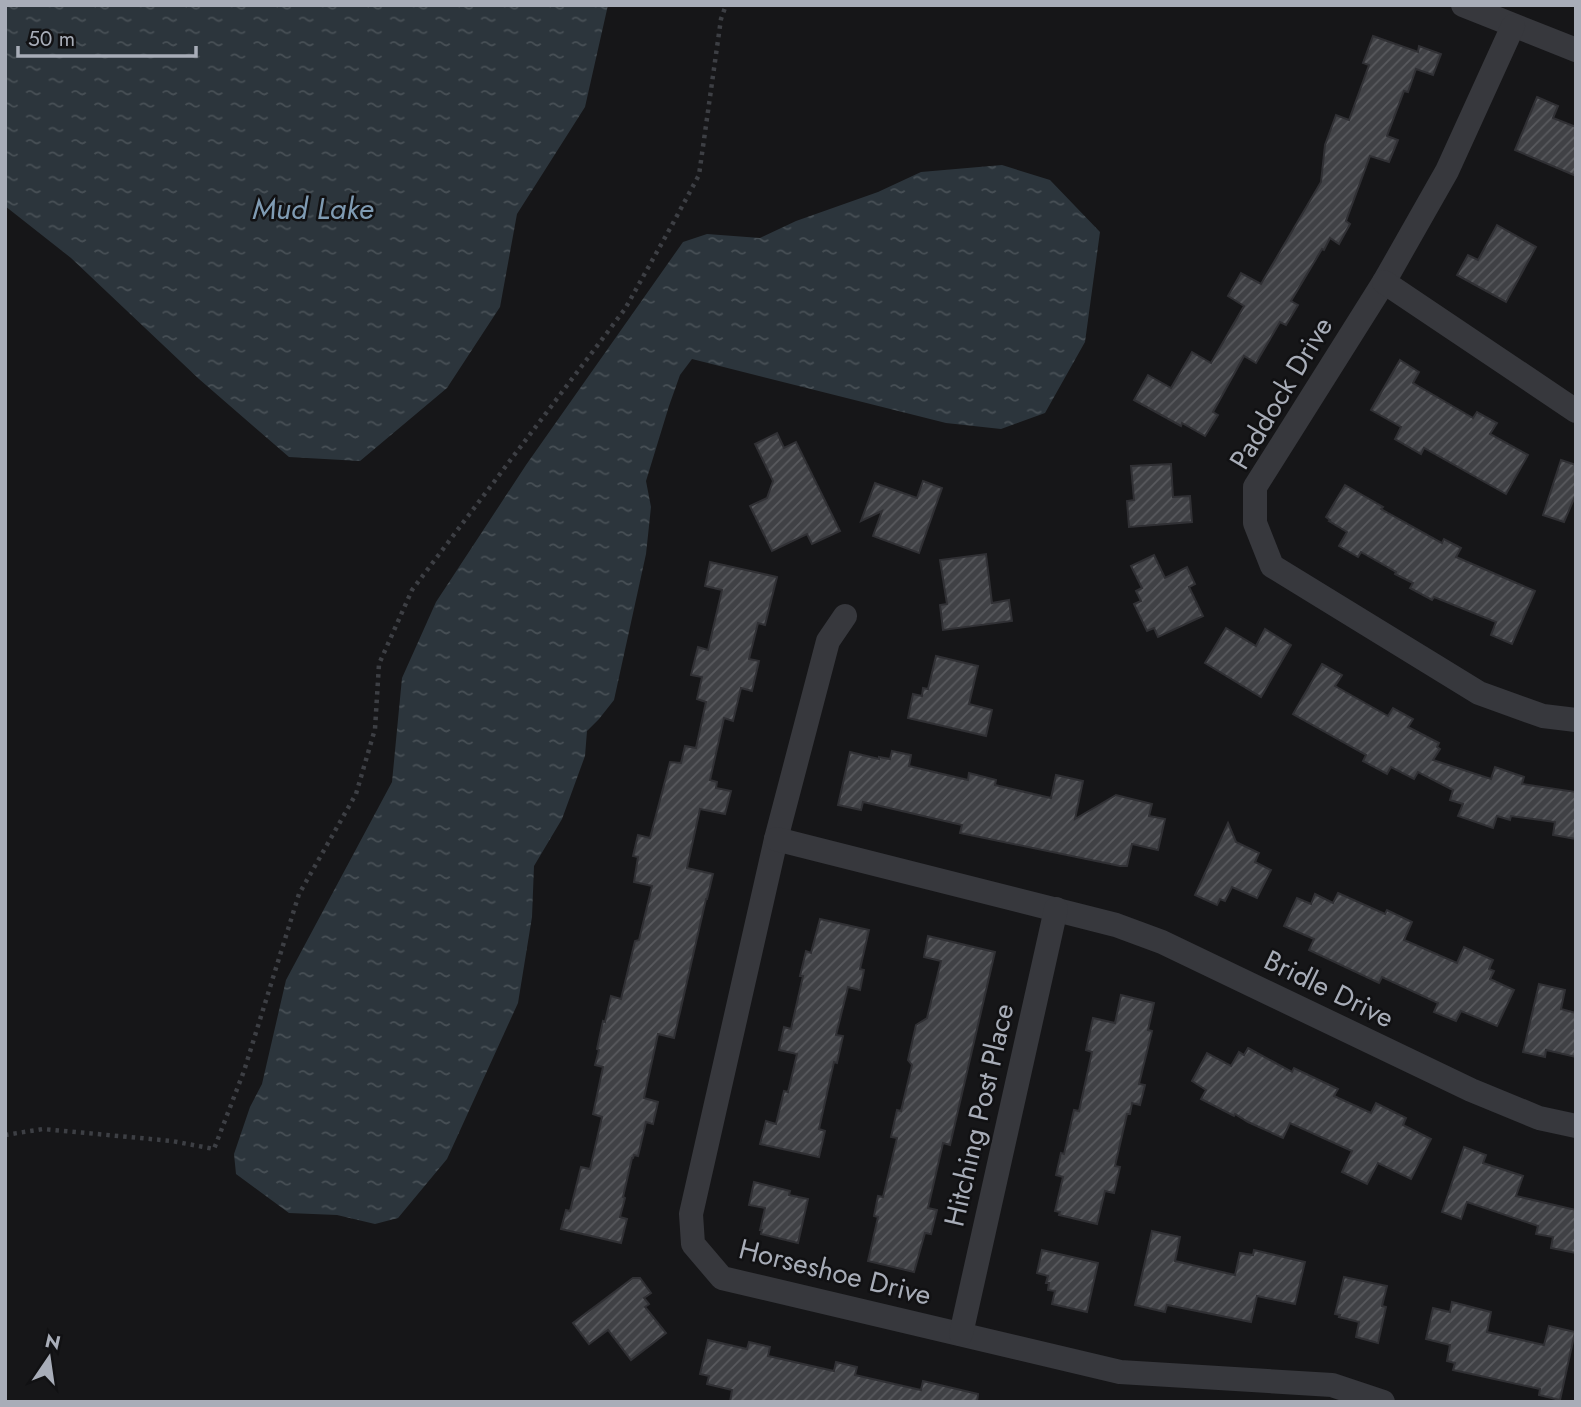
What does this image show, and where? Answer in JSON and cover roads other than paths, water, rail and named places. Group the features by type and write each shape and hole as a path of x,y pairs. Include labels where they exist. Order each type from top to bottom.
{"street":[{"path":"1463,5 1576,50"},
{"name":"Paddock Drive","path":"1513,26 1447,172 1384,282 1255,486 1255,523 1272,566 1479,694 1543,716 1576,720"},
{"path":"1384,282 1576,411"},
{"name":"Horseshoe Drive","path":"845,616 828,642 776,839 691,1214 693,1244 722,1278 1119,1372 1332,1385 1383,1402"},
{"path":"776,839 1056,909"},
{"name":"Bridle Drive","path":"1056,909 1116,925 1162,942 1471,1090 1539,1118 1576,1126"},
{"name":"Hitching Post Place","path":"961,1334 1056,909"}],"water":[{"name":"Mud Lake","path":"5,5 608,5 585,107 517,214 500,307 447,388 360,461 289,457 199,379 71,258 5,206"},
{"path":"1002,165 1050,180 1100,232 1085,342 1045,413 1001,429 946,423 692,359 680,375 646,481 651,507 646,554 614,700 587,731 585,756 562,819 534,866 532,917 518,1003 447,1159 398,1218 375,1224 337,1215 289,1213 236,1174 234,1154 250,1107 262,1084 286,980 392,782 402,678 436,602 526,465 683,242 707,234 760,238 796,221 878,192 921,172"}]}
